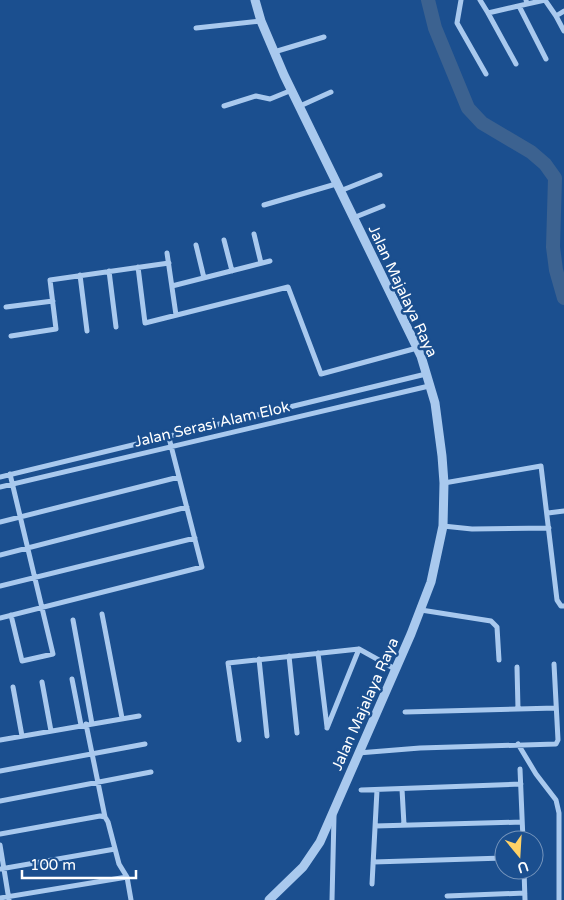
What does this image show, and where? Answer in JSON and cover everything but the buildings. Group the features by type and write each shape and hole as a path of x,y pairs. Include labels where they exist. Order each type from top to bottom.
{"street":[{"name":"Jalan Majalaya Raya","path":"255,0 261,21 274,52 338,188 417,348 438,420 444,483 443,526 431,582 421,610 334,812 312,855 270,900"},
{"path":"461,0 458,22 486,74"},
{"path":"480,0 516,64"},
{"path":"488,13 519,6 526,2 545,0 564,31"},
{"path":"519,6 546,59"},
{"path":"556,16 564,11"},
{"path":"196,28 261,21"},
{"path":"274,52 324,37"},
{"path":"224,106 256,96 270,99 292,90"},
{"path":"300,106 331,92"},
{"path":"264,205 338,188 380,175"},
{"path":"353,218 382,206"},
{"path":"254,234 261,263"},
{"path":"224,240 232,271"},
{"path":"196,245 204,278"},
{"path":"168,253 176,315"},
{"path":"172,286 270,261"},
{"path":"11,336 56,329 50,280 169,263"},
{"path":"138,267 145,323 288,287 321,374 417,348"},
{"path":"109,271 116,327"},
{"path":"80,275 87,331"},
{"path":"6,307 52,301"},
{"name":"Jalan Serasi Alam Elok","path":"0,477 168,434 426,374"},
{"path":"396,382 399,394"},
{"name":"Jalan Serasi Alam Elok","path":"0,487 429,386"},
{"path":"0,618 202,567 168,434"},
{"path":"444,483 541,466 557,600 560,606 564,606"},
{"path":"10,474 53,654 22,662 11,615"},
{"path":"0,522 179,477"},
{"path":"0,555 187,507"},
{"path":"548,513 564,511"},
{"path":"443,526 472,529 549,528"},
{"path":"0,586 194,538"},
{"path":"421,610 492,621 497,627 499,660"},
{"path":"102,614 122,718"},
{"path":"73,620 86,724 97,782 105,818 119,864 127,877 131,900"},
{"path":"239,740 228,663 359,649 395,669"},
{"path":"318,653 327,728 359,649"},
{"path":"289,656 297,733"},
{"path":"259,660 267,736"},
{"path":"358,753 558,742 554,664"},
{"path":"517,667 518,709"},
{"path":"72,679 86,724"},
{"path":"42,682 51,731"},
{"path":"13,687 22,736"},
{"path":"405,712 556,708"},
{"path":"0,740 139,716"},
{"path":"0,771 145,744"},
{"path":"518,744 536,774 556,800 559,813 559,900"},
{"path":"520,769 522,830"},
{"path":"0,801 150,772"},
{"path":"360,790 521,784"},
{"path":"402,789 404,825"},
{"path":"372,884 377,790"},
{"path":"332,900 334,812"},
{"path":"0,834 100,816 105,818"},
{"path":"375,826 522,822"},
{"path":"0,846 2,869 9,898"},
{"path":"2,869 115,849"},
{"path":"373,862 494,858"},
{"path":"560,874 564,881"},
{"path":"0,898 127,877"},
{"path":"524,880 525,900"},
{"path":"447,896 495,897 525,893"},
{"path":"559,900 564,894"}],"waterway":[{"path":"428,0 435,28 468,108 482,123 531,152 545,164 555,178 553,247 556,270 564,298"}]}
